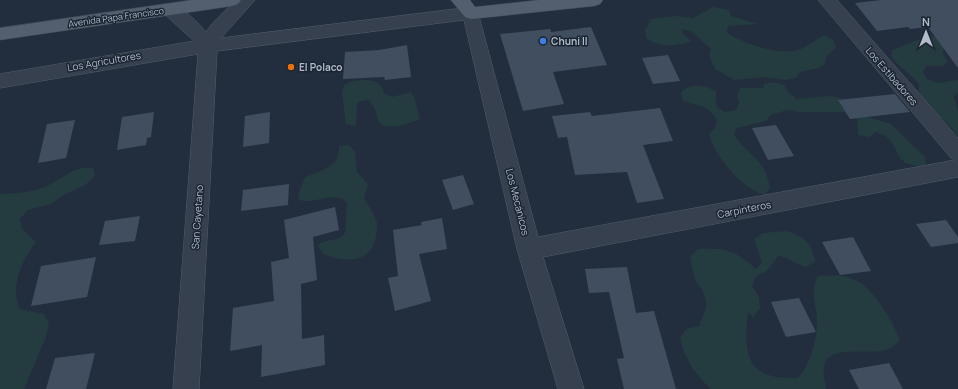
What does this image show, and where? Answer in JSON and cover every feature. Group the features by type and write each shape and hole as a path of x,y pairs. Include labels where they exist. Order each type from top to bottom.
{"main road":[{"name":"Avenida Papa Francisco","path":"0,34 232,0"},
{"path":"466,6 594,0"}],"street":[{"name":"San Cayetano","path":"186,389 208,45 218,28 246,0"},
{"name":"Los Estibadores","path":"827,0 958,152"},
{"name":"Los Agricultores","path":"0,81 97,62 466,6"},
{"name":"Los Mecánicos","path":"466,6 529,249 571,389"},
{"path":"169,10 189,25 208,45"},
{"name":"Carpinteros","path":"529,249 958,168"}],"green space":[{"path":"713,7 729,10 731,16 758,24 728,26 727,32 751,44 772,50 791,51 802,49 825,35 833,40 836,47 826,57 825,64 819,68 800,72 796,78 786,80 764,77 734,80 715,69 709,55 711,49 691,31 681,29 684,35 691,41 668,46 657,44 646,38 645,30 651,19 676,16 693,18"},
{"path":"927,36 936,36 944,48 943,54 948,61 943,66 926,66 923,72 927,79 937,83 958,80 958,93 954,96 958,111 958,136 945,121 923,101 919,90 919,84 891,56 893,50"},
{"path":"371,80 376,82 381,86 384,93 392,97 411,92 420,119 395,126 385,126 380,124 374,107 369,100 358,102 356,126 346,124 342,93 344,85 353,81"},
{"path":"773,82 784,85 788,92 797,99 829,96 840,98 868,117 891,124 925,157 926,166 904,162 893,144 884,135 876,132 869,137 858,135 857,119 850,112 798,112 787,110 771,115 766,121 737,128 734,134 764,169 770,188 765,195 756,191 738,179 717,153 709,134 715,128 717,120 706,108 683,101 681,93 693,86 702,86 716,91 716,106 725,112 736,110 739,103 737,95 740,88 763,88 764,84"},
{"path":"349,145 355,152 357,172 368,184 364,198 377,223 375,241 371,249 360,258 353,259 338,258 323,254 318,245 325,241 335,240 345,233 347,202 336,197 305,201 299,200 298,195 305,177 323,170 333,164 338,153 339,146"},
{"path":"81,168 93,168 95,176 85,185 62,196 51,204 28,210 20,219 22,229 36,242 26,257 19,274 16,292 17,301 20,309 44,314 49,324 46,337 24,389 0,389 0,194 36,190"},
{"path":"786,231 797,235 806,241 812,250 815,262 805,267 779,255 767,271 756,276 752,286 759,297 760,308 753,317 748,312 747,342 748,353 752,363 758,370 768,375 781,378 798,378 802,373 812,352 816,337 817,316 814,287 818,276 843,276 862,284 878,300 885,310 900,340 892,347 883,351 842,352 834,354 827,359 824,367 826,389 711,389 691,366 680,338 686,329 699,326 707,305 703,291 695,280 690,257 698,249 723,250 736,254 756,269 762,262 754,239 763,233"}],"building":[{"path":"881,0 958,0 958,68 928,27 910,29 908,27 877,31 855,3"},
{"path":"591,27 607,65 553,72 564,104 523,111 500,34 550,29 551,32"},
{"path":"407,45 411,77 385,80 384,77 343,79 345,52 379,50"},
{"path":"668,55 680,81 653,84 642,58"},
{"path":"895,94 910,112 850,119 838,100"},
{"path":"660,108 673,141 643,145 664,199 637,203 627,172 575,175 567,137 558,138 552,116 590,112 592,116"},
{"path":"154,112 151,137 147,138 146,145 117,150 122,117"},
{"path":"270,112 269,143 243,147 245,116"},
{"path":"75,120 66,158 38,163 47,124"},
{"path":"776,125 794,156 768,160 752,128"},
{"path":"463,175 474,204 453,210 442,180"},
{"path":"289,184 288,205 241,211 243,190"},
{"path":"335,207 339,230 313,237 317,280 301,284 302,339 324,335 325,365 261,377 262,345 230,351 233,308 274,301 271,262 289,258 284,220"},
{"path":"140,216 135,241 99,245 105,221"},
{"path":"442,218 447,249 419,254 431,301 395,311 388,278 398,276 393,230 422,225 421,222"},
{"path":"946,220 958,237 958,243 931,247 916,224"},
{"path":"853,237 871,271 840,275 822,242"},
{"path":"96,257 87,297 31,306 41,266"},
{"path":"627,267 636,313 654,311 676,389 624,389 617,359 624,358 609,292 589,293 585,269"},
{"path":"799,298 816,332 786,337 771,302"},
{"path":"95,353 86,389 46,389 55,358"},
{"path":"889,363 903,389 859,389 849,370"}],"place":[{"name":"Chuni II","path":"543,41"},
{"name":"El Polaco","path":"291,67"}]}
